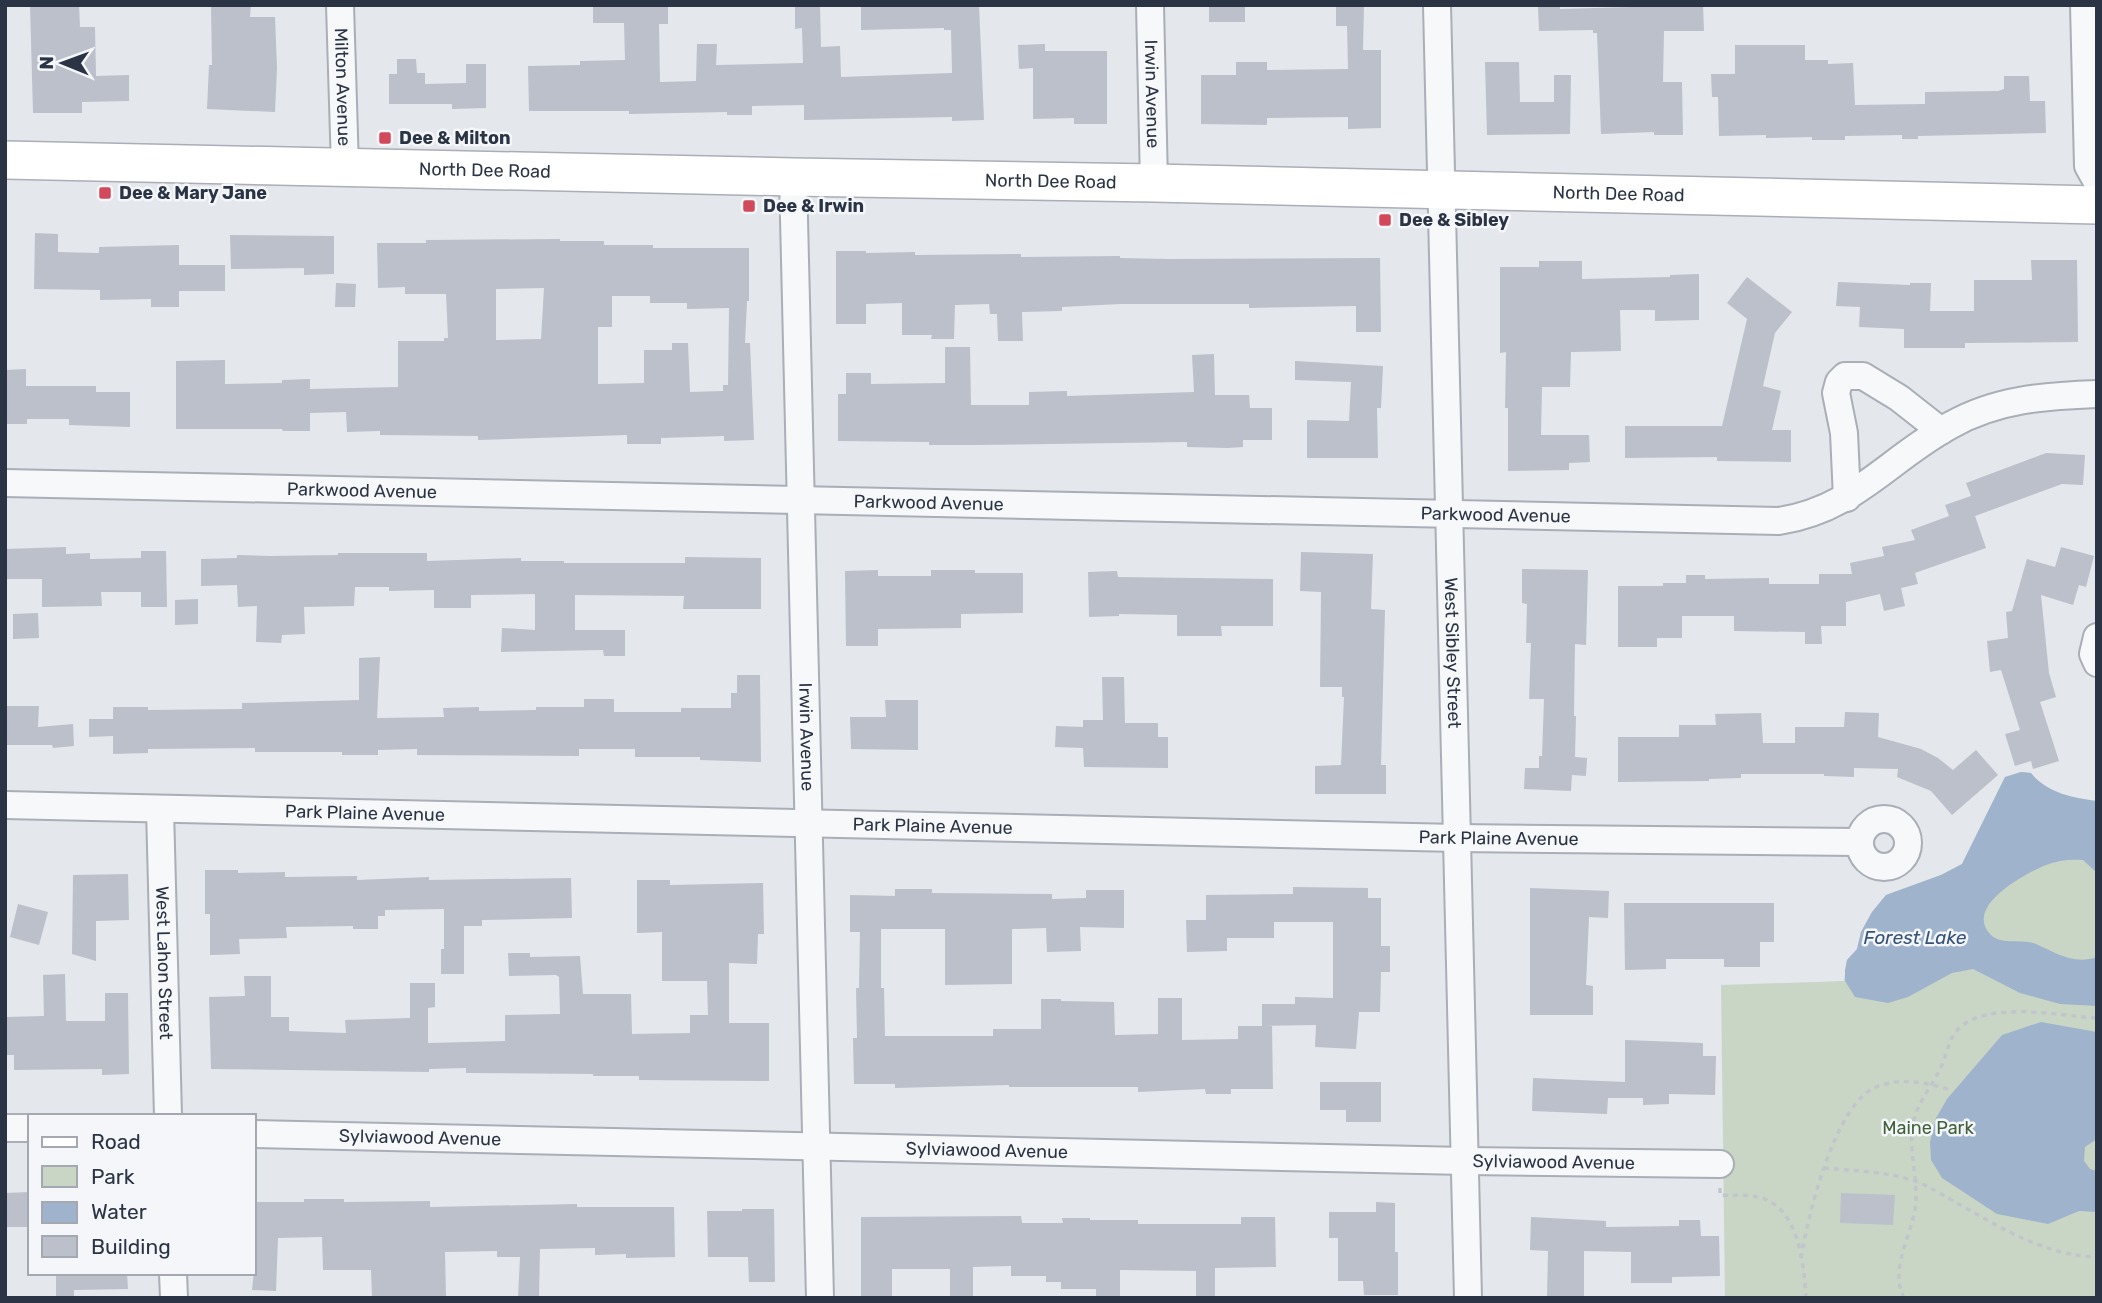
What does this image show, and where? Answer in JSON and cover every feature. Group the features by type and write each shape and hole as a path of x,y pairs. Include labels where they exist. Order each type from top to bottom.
{"main road":[{"name":"North Dee Road","path":"5,160 2097,205"}],"street":[{"name":"Milton Avenue","path":"340,5 345,168"},
{"name":"Irwin Avenue","path":"1150,5 1154,183"},
{"name":"West Sibley Street","path":"1437,5 1468,1298"},
{"path":"2084,5 2088,166 2097,182"},
{"name":"Irwin Avenue","path":"793,177 820,1298"},
{"path":"1847,498 1844,433 1836,393 1839,382 1845,376 1863,376 1872,381 1941,431"},
{"name":"Parkwood Avenue","path":"5,483 1779,521 1800,517 1847,498 1941,431 1973,414 2003,403 2042,396 2097,394"},
{"path":"2097,637 2093,654 2097,663"},
{"name":"Park Plaine Avenue","path":"5,805 1457,838 1860,842"},
{"name":"West Lahon Street","path":"160,809 168,1114"},
{"path":"5,1128 28,1128"},
{"name":"Sylviawood Avenue","path":"256,1133 1465,1161 1720,1164"},
{"path":"173,1275 174,1298"}],"path":[{"path":"1904,1298 1900,1291 1899,1269 1914,1215 1916,1181 1912,1129 1916,1109 1942,1067 1948,1045 1956,1032 1967,1024 1990,1015 2013,1011 2097,1018"},
{"path":"1801,1258 1808,1220 1824,1168 1842,1125 1862,1095 1888,1083 1916,1081 1948,1089"},
{"path":"1720,1164 1720,1195 1758,1196 1783,1209 1792,1226 1801,1258 1806,1298"},
{"path":"1824,1168 1889,1175 1916,1181 2030,1241 2056,1251 2097,1257"}],"green space":[{"name":"Maine Park","path":"2021,772 2031,773 2053,790 2097,801 2097,1298 1725,1298 1721,985 1844,981 1847,960 1857,949 1861,932 1872,912 1886,895 1941,875 1962,864 2005,777"}],"water":[{"name":"Forest Lake","path":"2021,772 2031,773 2053,790 2097,801 2097,873 2083,860 2064,860 2046,865 2025,875 2001,892 1991,902 1985,913 1984,923 1990,934 2000,940 2030,942 2073,959 2097,957 2097,1006 2060,1004 2020,993 1973,969 1952,973 1908,997 1888,1003 1855,997 1845,981 1847,960 1857,949 1861,932 1872,912 1886,895 1941,875 1962,864 2005,777"},
{"path":"2041,1022 2097,1032 2097,1139 2085,1147 2084,1161 2090,1169 2097,1171 2097,1212 2079,1211 2048,1224 1997,1214 1942,1178 1931,1160 1930,1142 1936,1118 1947,1099 2002,1035"}],"building":[{"path":"30,5 79,5 80,27 95,27 96,76 129,75 129,101 82,102 82,113 33,113"},
{"path":"211,5 251,5 250,17 275,17 275,112 207,109 209,65 212,65"},
{"path":"593,5 668,5 668,24 659,24 660,82 696,81 697,44 717,44 716,65 803,63 802,28 795,29 795,5 820,5 821,47 840,46 841,77 952,73 951,30 861,30 861,5 979,5 984,120 952,121 952,117 804,120 804,105 752,106 752,115 727,115 727,112 629,114 629,111 529,111 528,66 580,65 580,61 625,60 624,23 593,23"},
{"path":"1209,5 1245,5 1245,22 1209,22"},
{"path":"1336,5 1364,5 1363,50 1381,50 1381,128 1348,129 1348,117 1267,118 1267,125 1201,124 1201,75 1236,75 1236,62 1267,62 1267,70 1348,69 1347,26 1336,26"},
{"path":"1703,5 1704,31 1664,31 1663,82 1682,82 1683,135 1654,135 1654,132 1601,134 1597,33 1593,33 1593,30 1539,31 1538,7 1560,6 1560,9"},
{"path":"1045,44 1045,51 1107,51 1107,124 1074,124 1074,118 1033,119 1033,68 1019,69 1018,45"},
{"path":"1735,45 1805,45 1805,60 1828,60 1828,64 1853,63 1855,105 1925,104 1925,92 1998,91 2004,89 2004,76 2029,76 2030,101 2045,101 2046,133 1918,136 1918,139 1902,139 1902,135 1845,136 1845,140 1812,140 1812,137 1766,138 1766,135 1719,136 1718,97 1712,97 1711,74 1735,74"},
{"path":"397,59 416,59 417,73 425,73 425,84 466,83 466,64 486,64 486,108 452,109 452,104 389,104 389,74 397,74"},
{"path":"1485,62 1519,62 1520,102 1554,102 1554,75 1571,75 1570,134 1487,135"},
{"path":"35,233 58,234 58,252 99,253 99,247 179,245 179,265 225,265 225,291 179,291 179,307 151,307 151,299 100,300 100,290 34,289"},
{"path":"230,235 334,236 334,274 304,275 304,268 231,269"},
{"path":"560,239 604,241 604,245 653,245 653,248 749,248 749,301 745,343 750,343 754,440 724,441 724,436 661,438 661,444 627,444 627,435 478,440 478,436 380,435 380,431 347,432 346,412 310,413 310,431 176,429 176,361 225,360 225,384 282,383 282,380 310,379 310,389 398,387 398,341 444,341 444,338 448,338 446,294 405,294 405,287 378,288 377,243 426,243 426,240","holes":["544,288 541,339 496,340 496,289","612,296 650,296 650,303 687,303 687,309 729,308 728,385 723,385 723,391 690,392 688,343 672,343 672,350 644,350 644,383 598,384 598,327 612,327"]},
{"path":"836,251 915,252 915,255 1021,254 1021,257 1120,256 1169,259 1380,258 1381,332 1356,332 1356,306 1249,308 1249,304 1120,304 1062,307 1062,311 1022,312 1023,341 998,341 997,314 990,314 989,304 955,305 954,339 931,339 932,335 902,335 902,303 866,304 866,324 836,324"},
{"path":"2031,260 2077,260 2078,342 1965,343 1965,348 1904,348 1904,329 1859,327 1860,307 1836,306 1838,282 1910,285 1931,283 1930,311 1974,311 1974,280 2032,280"},
{"path":"1539,261 1582,261 1582,279 1699,274 1699,320 1655,321 1655,310 1620,310 1621,351 1571,352 1570,387 1542,387 1541,435 1589,435 1590,462 1569,463 1569,470 1508,471 1506,352 1500,353 1500,267 1539,267"},
{"path":"1747,277 1792,312 1775,333 1763,386 1781,391 1772,430 1791,430 1791,462 1717,461 1717,457 1625,458 1625,426 1722,426 1747,319 1727,303"},
{"path":"336,283 356,284 355,307 335,307"},
{"path":"945,347 970,347 971,405 1029,405 1029,392 1067,391 1067,396 1194,392 1192,355 1214,354 1215,395 1249,395 1250,408 1272,408 1272,440 1243,440 1243,447 1228,448 1187,447 1187,442 929,445 929,442 838,441 838,394 846,394 846,373 871,373 871,384 945,383"},
{"path":"1295,361 1383,366 1381,408 1377,408 1378,458 1307,458 1307,420 1349,421 1351,382 1295,380"},
{"path":"26,369 26,386 96,386 96,392 130,392 130,427 69,425 69,419 27,419 27,424 5,424 5,370"},
{"path":"2046,453 2085,455 2083,485 2062,484 1975,516 1986,548 1915,573 1918,584 1901,588 1905,606 1884,611 1880,594 1846,602 1846,626 1821,626 1822,644 1805,644 1805,632 1734,631 1734,616 1682,616 1682,638 1657,638 1657,647 1618,647 1618,586 1686,583 1686,575 1705,575 1705,579 1769,578 1769,584 1819,584 1819,574 1852,574 1850,563 1884,556 1882,547 1915,540 1911,530 1949,516 1945,505 1971,496 1966,483"},
{"path":"66,547 66,554 90,553 90,559 141,558 141,551 166,551 167,607 141,607 141,592 101,592 102,606 42,607 42,579 5,579 5,549"},
{"path":"2061,547 2094,556 2086,587 2079,585 2073,605 2041,595 2049,673 2056,697 2040,702 2059,761 2033,769 2031,761 2015,766 2005,734 2020,730 2001,670 1990,672 1987,641 2008,638 2006,612 2012,611 2027,559 2055,567"},
{"path":"1301,552 1373,554 1371,609 1385,610 1381,765 1386,765 1386,794 1315,794 1315,766 1341,765 1344,697 1342,687 1320,687 1321,592 1300,591"},
{"path":"427,553 427,561 521,558 521,561 564,563 685,563 685,557 761,558 761,609 683,609 684,596 575,595 575,630 625,630 625,656 604,656 603,650 501,652 502,628 535,630 535,594 471,595 471,608 434,608 434,590 389,591 389,587 355,587 354,606 304,607 305,634 282,635 281,643 256,642 257,606 238,607 237,585 201,586 201,559 237,558 237,555"},
{"path":"1522,569 1588,570 1586,645 1575,644 1574,716 1575,757 1587,758 1586,776 1572,775 1571,791 1524,789 1525,768 1539,768 1539,756 1542,756 1544,699 1529,699 1531,643 1526,643 1527,604 1522,603"},
{"path":"878,570 878,576 931,576 931,570 1023,573 1023,613 961,614 961,628 878,629 878,646 846,646 845,571"},
{"path":"1117,571 1118,577 1273,579 1273,626 1221,626 1222,636 1177,636 1177,615 1119,614 1089,617 1088,572"},
{"path":"198,599 198,624 175,625 175,600"},
{"path":"38,613 39,638 13,639 13,614"},
{"path":"380,657 377,718 444,717 443,708 479,707 479,711 584,707 584,699 614,699 614,712 681,712 681,708 731,708 731,693 737,693 737,675 760,675 761,762 700,760 700,757 635,757 635,749 579,749 579,756 417,755 417,749 378,750 378,755 342,755 342,752 255,752 255,748 148,749 148,753 113,754 113,736 89,737 89,719 113,719 113,707 148,707 148,710 242,709 242,703 359,700 359,658"},
{"path":"1102,677 1124,677 1125,723 1158,723 1158,737 1168,737 1168,768 1084,767 1083,748 1055,747 1056,726 1083,727 1083,720 1103,720"},
{"path":"885,700 918,700 918,750 851,749 850,717 886,717"},
{"path":"5,706 39,706 38,727 73,724 74,746 53,748 52,745 5,745"},
{"path":"1845,712 1879,713 1878,737 1921,749 1953,770 1976,750 1998,775 1952,815 1931,791 1897,777 1898,769 1854,768 1854,777 1824,774 1741,774 1741,778 1709,781 1618,782 1618,737 1679,737 1679,725 1716,725 1715,714 1761,713 1763,743 1795,743 1795,727 1844,727"},
{"path":"205,870 238,870 238,873 285,872 285,877 357,876 357,880 429,877 429,880 571,878 572,918 482,920 482,926 464,926 464,974 441,974 444,909 385,910 385,916 378,916 378,929 353,929 353,926 286,927 287,938 239,939 240,954 210,955 210,914 205,914"},
{"path":"128,874 129,920 96,921 96,961 72,954 73,875"},
{"path":"637,880 670,880 670,885 763,883 764,934 758,934 757,964 729,963 729,1023 769,1023 769,1081 639,1080 639,1076 593,1074 466,1073 466,1068 429,1069 429,1072 211,1069 209,997 245,996 244,976 271,976 271,1017 289,1017 289,1031 346,1033 345,1020 410,1018 410,983 435,983 435,1007 428,1008 428,1043 505,1041 505,1015 560,1014 559,977 509,976 508,953 530,953 530,957 580,956 583,994 631,994 632,1034 690,1033 690,1015 708,1015 707,981 662,981 662,932 637,933"},
{"path":"1293,887 1368,888 1368,898 1381,898 1381,946 1390,946 1390,972 1381,972 1380,1012 1359,1012 1356,1049 1315,1047 1316,1025 1262,1026 1262,1004 1295,1004 1295,997 1333,998 1333,922 1274,922 1274,938 1227,938 1227,951 1187,952 1186,920 1206,920 1206,895 1293,894"},
{"path":"1530,888 1609,891 1608,918 1589,917 1586,985 1593,986 1593,1015 1530,1015"},
{"path":"895,889 932,889 932,893 1052,894 1052,899 1086,898 1086,890 1124,890 1124,928 1080,927 1081,951 1047,952 1046,928 1012,929 1012,984 945,985 945,929 881,929 881,988 884,988 885,1036 993,1036 993,1029 1041,1029 1041,999 1114,1002 1115,1035 1158,1034 1158,998 1182,998 1182,1040 1238,1039 1238,1026 1272,1026 1273,1089 1231,1089 1231,1094 1206,1094 1205,1089 1138,1092 1138,1087 1009,1085 895,1088 895,1084 854,1084 853,1038 857,1038 856,988 859,988 860,932 850,932 850,895 895,896"},
{"path":"1624,903 1774,903 1774,942 1760,942 1760,967 1724,967 1724,959 1666,959 1666,969 1625,970"},
{"path":"18,904 48,912 39,945 10,937"},
{"path":"65,974 66,1021 105,1021 105,993 128,993 129,1074 102,1075 102,1069 14,1070 14,1055 5,1055 5,1017 44,1016 43,975"},
{"path":"1625,1040 1703,1043 1703,1056 1716,1056 1715,1095 1669,1094 1669,1104 1643,1105 1643,1098 1608,1098 1607,1114 1532,1111 1533,1078 1625,1082"},
{"path":"1320,1082 1381,1082 1381,1122 1346,1122 1346,1110 1320,1110"},
{"path":"28,1192 28,1227 5,1227 5,1193"},
{"path":"1841,1193 1895,1195 1893,1225 1840,1223"},
{"path":"304,1199 344,1199 344,1202 430,1201 430,1207 577,1204 577,1207 674,1207 675,1257 626,1258 626,1254 595,1255 595,1248 540,1249 539,1298 518,1298 520,1257 497,1257 497,1251 445,1252 446,1296 372,1297 371,1270 323,1270 322,1237 278,1238 276,1291 252,1290 254,1275 256,1275 256,1202 304,1202"},
{"path":"1376,1202 1395,1203 1398,1295 1364,1295 1363,1281 1338,1281 1338,1238 1329,1238 1329,1212 1376,1212"},
{"path":"774,1209 775,1282 749,1282 748,1257 708,1257 707,1211"},
{"path":"1021,1216 1022,1223 1063,1223 1062,1218 1090,1218 1138,1220 1138,1224 1241,1224 1241,1217 1275,1217 1276,1267 1215,1268 1215,1298 1196,1298 1196,1271 1120,1270 1120,1298 1096,1298 1096,1289 1061,1289 1061,1282 1046,1282 1046,1276 1011,1276 1011,1266 973,1267 973,1298 950,1298 950,1269 892,1269 892,1298 861,1298 861,1217"},
{"path":"1531,1217 1606,1221 1606,1227 1679,1226 1679,1220 1700,1220 1701,1236 1719,1236 1720,1276 1672,1277 1672,1283 1631,1283 1631,1252 1584,1251 1584,1298 1547,1297 1548,1251 1530,1250"},
{"path":"56,1275 127,1275 128,1289 74,1290 74,1298 56,1298"}],"place":[{"name":"Dee & Milton","path":"385,138"},
{"name":"Dee & Mary Jane","path":"105,193"},
{"name":"Dee & Irwin","path":"749,206"},
{"name":"Dee & Sibley","path":"1385,220"}]}
